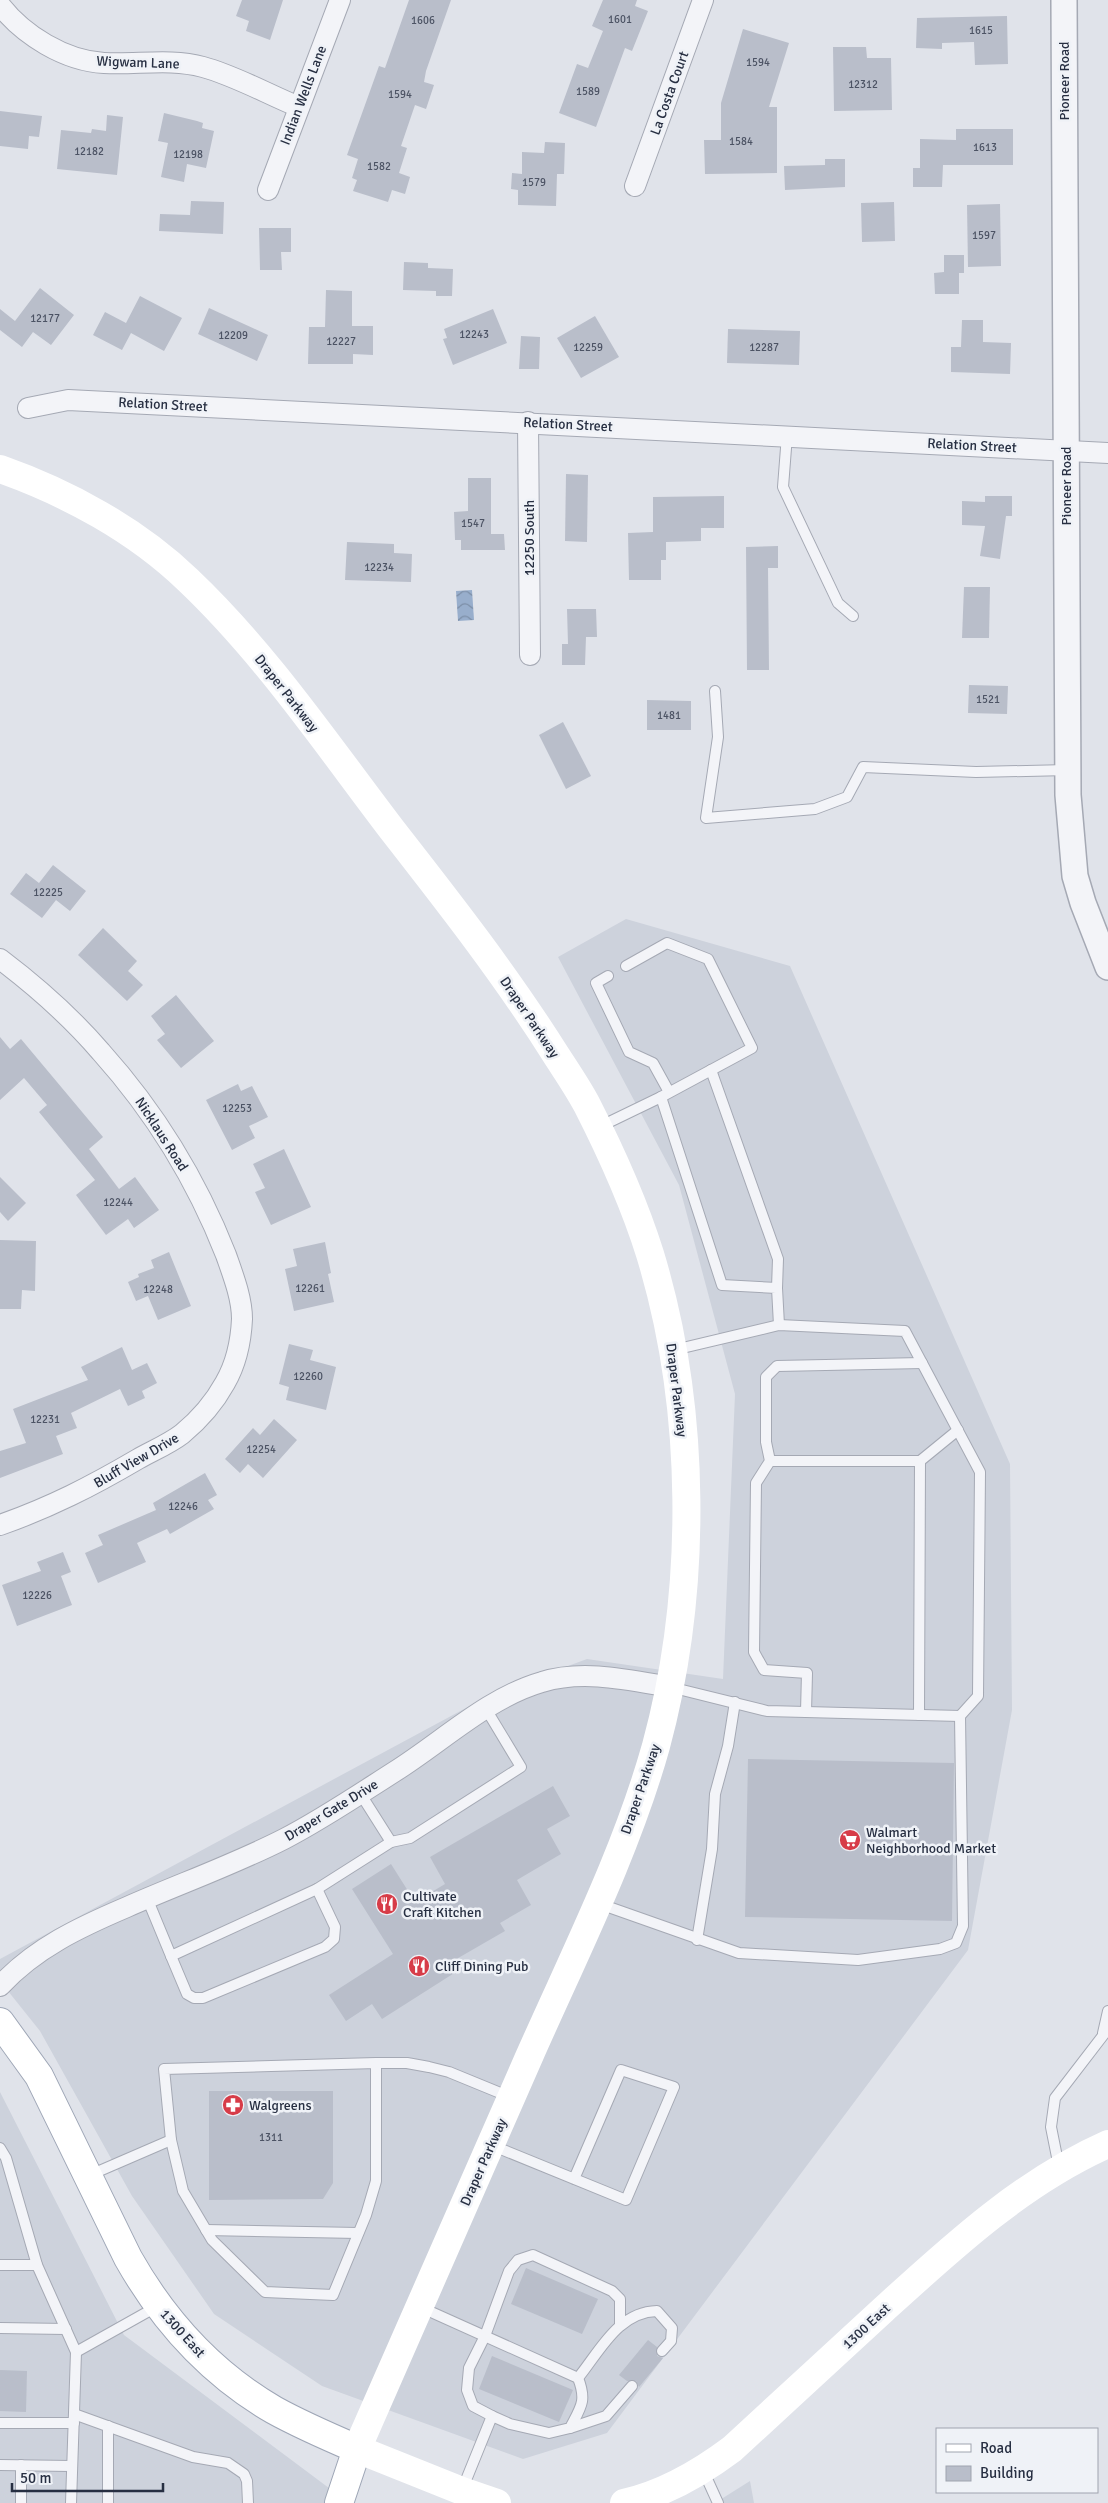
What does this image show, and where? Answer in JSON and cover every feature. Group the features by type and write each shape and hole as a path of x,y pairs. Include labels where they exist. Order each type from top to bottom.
{"main road":[{"name":"Draper Parkway","path":"0,469 63,496 111,521 150,548 186,577 254,651 527,1008 585,1101 598,1128 649,1250 673,1350 683,1434 685,1507 679,1630 670,1687 655,1750 610,1872 357,2449 339,2503"},
{"name":"1300 East","path":"0,2022 39,2076 128,2258 158,2306 209,2362 251,2395 297,2422 357,2449 462,2491 498,2503"},
{"name":"1300 East","path":"624,2503 662,2490 703,2470 732,2449 940,2258 994,2214 1060,2170 1108,2144"}],"street":[{"name":"Indian Wells Lane","path":"268,190 340,0"},
{"name":"La Costa Court","path":"635,186 703,0"},
{"name":"Pioneer Road","path":"1064,0 1068,770 1075,876 1083,903 1108,967"},
{"name":"Wigwam Lane","path":"5,12 54,49 78,58 102,63 154,62 202,67 298,107"},
{"name":"Relation Street","path":"28,408 68,400 787,435 1108,453"},
{"name":"12250 South","path":"528,422 530,655"},
{"name":"Nicklaus Road","path":"0,959 61,1010 96,1046 134,1092 192,1182 216,1230 236,1281 242,1318 237,1355"},
{"name":"Bluff View Drive","path":"0,1524 84,1491 181,1434 208,1409 225,1383 237,1355"},
{"name":"Draper Gate Drive","path":"0,1986 14,1971 44,1947 85,1925 284,1839 360,1793 506,1696 544,1681 582,1676 610,1677 670,1687"}],"lane":[{"path":"787,435 782,487 838,603 853,616"},
{"path":"715,691 718,737 706,818 815,809 847,797 863,767 976,772 1068,770"},
{"path":"598,1128 752,1048 708,959 667,943 626,966"},
{"path":"608,976 596,983 629,1052 653,1063 665,1094 722,1285 776,1288"},
{"path":"711,1070 778,1260 776,1288 779,1325"},
{"path":"597,1902 697,1940 739,1953 858,1960 940,1950 956,1943 963,1926 960,1716 978,1696 980,1472 905,1330 779,1325 673,1350"},
{"path":"806,1712 807,1673 764,1670 754,1652 756,1483 770,1461 766,1442 766,1377 777,1366 922,1363"},
{"path":"770,1461 920,1461 958,1430"},
{"path":"919,1715 920,1461"},
{"path":"670,1687 767,1711 960,1716"},
{"path":"697,1940 712,1849 715,1794 728,1746 735,1702"},
{"path":"172,1956 317,1889 391,1842 410,1838 521,1767 486,1709"},
{"path":"360,1793 391,1842"},
{"path":"147,1898 187,1994 194,1998 203,1998 325,1947 334,1939 336,1927 317,1889"},
{"path":"1060,2170 1051,2127 1055,2098 1106,2031 1108,2011"},
{"path":"376,2063 376,2181 334,2295 265,2292 212,2240 183,2191 172,2140 164,2069 376,2063 407,2063 449,2072 511,2098"},
{"path":"490,2145 626,2200 674,2087 621,2070 574,2178"},
{"path":"88,2175 172,2140"},
{"path":"0,2148 6,2158 37,2265 76,2352 71,2503"},
{"path":"206,2230 358,2233"},
{"path":"620,2324 620,2298 612,2291 534,2256 518,2260 509,2271 485,2336 469,2368 467,2390 473,2406 492,2416 510,2424 549,2433 606,2416 632,2386"},
{"path":"0,2265 37,2265"},
{"path":"76,2352 158,2306"},
{"path":"419,2306 578,2378 583,2392 583,2402 570,2428"},
{"path":"578,2378 620,2324 643,2311 657,2311 672,2328 671,2341 662,2351"},
{"path":"0,2328 66,2329"},
{"path":"462,2491 492,2416"},
{"path":"0,2423 74,2419 108,2426 193,2457 228,2463 244,2474 247,2481 248,2503"},
{"path":"108,2426 108,2503"},
{"path":"21,2465 21,2503"},
{"path":"0,2466 71,2466"},
{"path":"703,2470 718,2503"}],"shaded area":[{"path":"626,919 790,966 1010,1464 1012,1710 968,1950 607,2433 523,2459 322,2386 214,2314 132,2196 40,2031 0,1981 0,1959 490,1695 587,1659 723,1679 735,1394 679,1185 558,957"},
{"path":"0,2092 124,2335 349,2503 0,2503"},
{"path":"750,2481 754,2503 715,2503"}],"water":[{"path":"472,590 474,620 458,621 456,591"}],"building":[{"path":"242,0 283,0 270,40 246,31 249,21 236,16"},
{"path":"409,0 451,0 426,71 424,82 434,85 426,109 415,105 401,146 407,148 399,173 410,177 405,194 392,190 388,202 353,191 357,180 352,178 358,159 347,155 379,66 385,68"},
{"path":"603,0 637,0 635,6 648,11 632,51 625,48 596,127 559,113 577,64 588,68 603,31 592,26"},
{"path":"1007,16 1008,64 975,65 974,42 942,43 942,49 916,48 917,18"},
{"path":"743,29 789,43 769,107 777,107 777,173 705,174 704,140 721,140 721,103"},
{"path":"833,47 866,47 867,58 891,58 892,110 834,111"},
{"path":"0,111 42,116 39,137 29,136 28,149 0,146"},
{"path":"164,113 203,123 202,128 214,131 206,168 187,164 184,182 161,177 168,143 158,141"},
{"path":"107,115 123,117 117,175 57,169 61,130 91,133 92,129 106,131"},
{"path":"956,129 1013,129 1013,165 943,165 942,187 913,187 913,168 920,168 920,139 956,140"},
{"path":"545,142 565,143 564,174 557,174 556,206 518,205 518,190 511,189 512,173 522,174 522,152 544,153"},
{"path":"825,159 845,159 845,187 785,190 784,166 825,165"},
{"path":"191,201 224,202 223,234 159,231 160,214 190,215"},
{"path":"894,202 895,241 862,242 861,203"},
{"path":"1000,204 1001,266 968,267 967,205"},
{"path":"259,228 291,228 291,252 281,252 282,270 260,270"},
{"path":"944,255 964,255 964,273 959,273 959,294 935,294 934,273 944,272"},
{"path":"404,262 428,263 428,268 453,269 452,296 436,296 436,291 403,290"},
{"path":"40,288 74,315 51,345 33,332 22,347 0,330 0,309 15,321"},
{"path":"326,290 352,291 352,326 373,326 373,355 353,354 353,364 308,364 309,327 325,327"},
{"path":"140,296 182,318 164,351 131,333 122,350 93,335 105,312 126,323"},
{"path":"209,308 268,335 257,361 198,334"},
{"path":"493,309 507,343 453,365 443,339 447,338 444,329"},
{"path":"595,316 619,357 581,378 557,338"},
{"path":"962,320 983,320 983,342 1011,343 1010,374 951,372 951,347 961,347"},
{"path":"728,329 800,331 799,365 727,363"},
{"path":"521,336 540,337 539,369 519,369"},
{"path":"566,474 588,475 587,542 565,541"},
{"path":"468,478 491,478 491,534 504,534 505,550 461,550 461,540 455,540 454,512 468,511"},
{"path":"724,496 724,528 701,528 701,541 666,542 666,560 661,560 661,580 629,580 628,533 653,532 653,497"},
{"path":"985,496 1012,496 1012,516 1006,516 1000,559 980,556 985,526 962,525 962,501 985,502"},
{"path":"347,542 394,544 394,553 412,554 411,582 345,580"},
{"path":"778,546 778,568 768,568 769,670 747,670 746,547"},
{"path":"964,587 990,587 989,638 962,638"},
{"path":"567,609 596,609 597,637 586,637 585,665 562,665 562,644 568,644"},
{"path":"969,685 1008,686 1007,714 968,713"},
{"path":"647,700 691,701 691,730 647,730"},
{"path":"563,722 591,776 566,789 539,735"},
{"path":"53,865 86,891 70,911 56,900 42,918 10,894 26,873 39,883"},
{"path":"103,928 137,961 128,971 143,985 127,1001 78,955"},
{"path":"176,995 214,1041 181,1068 157,1040 165,1034 151,1016"},
{"path":"0,1037 10,1049 21,1039 103,1137 89,1149 119,1189 135,1177 159,1210 134,1228 128,1219 106,1235 76,1195 95,1180 39,1112 47,1105 24,1078 0,1100"},
{"path":"238,1084 241,1091 252,1086 268,1117 249,1126 255,1138 232,1150 206,1100"},
{"path":"284,1149 311,1207 271,1225 255,1192 265,1188 253,1164"},
{"path":"0,1177 26,1203 8,1221 0,1212"},
{"path":"0,1240 36,1241 35,1291 22,1290 21,1309 0,1309"},
{"path":"325,1242 331,1273 328,1274 334,1302 294,1311 285,1269 297,1266 293,1249"},
{"path":"169,1252 191,1306 158,1320 148,1296 136,1301 128,1282 139,1277 138,1274 154,1268 151,1260"},
{"path":"289,1344 313,1350 310,1360 336,1367 326,1410 286,1400 289,1387 279,1384"},
{"path":"122,1347 132,1370 147,1363 157,1383 142,1391 145,1398 128,1406 120,1389 71,1413 77,1428 56,1436 63,1454 0,1478 0,1451 26,1443 13,1409 88,1380 81,1367"},
{"path":"274,1419 297,1440 263,1478 248,1464 240,1473 225,1459 253,1428 260,1435"},
{"path":"205,1473 217,1495 208,1500 214,1509 170,1534 167,1529 137,1543 146,1562 98,1583 85,1553 103,1545 98,1535 156,1510 153,1503"},
{"path":"63,1552 71,1572 61,1576 72,1605 17,1626 2,1585 41,1571 37,1562"},
{"name":"Walmart Neighborhood Market","path":"748,1759 954,1763 952,1921 745,1917"},
{"path":"553,1786 570,1816 547,1829 561,1854 517,1880 531,1905 500,1923 505,1931 453,1961 459,1970 382,2019 372,2004 346,2021 329,1995 393,1954 352,1889 391,1864 415,1902 445,1884 430,1857"},
{"name":"Walgreens","path":"209,2091 333,2091 333,2183 323,2199 209,2200"},
{"path":"526,2268 598,2299 582,2334 511,2304"},
{"path":"648,2340 657,2347 657,2356 663,2358 639,2387 636,2381 627,2381 619,2375"},
{"path":"492,2356 573,2390 559,2422 479,2389"},
{"path":"0,2370 27,2371 26,2412 0,2411"}],"place":[{"name":"Walmart Neighborhood Market","path":"850,1840"},
{"name":"Cultivate Craft Kitchen","path":"387,1904"},
{"name":"Cliff Dining Pub","path":"419,1966"},
{"name":"Walgreens","path":"233,2105"}]}
